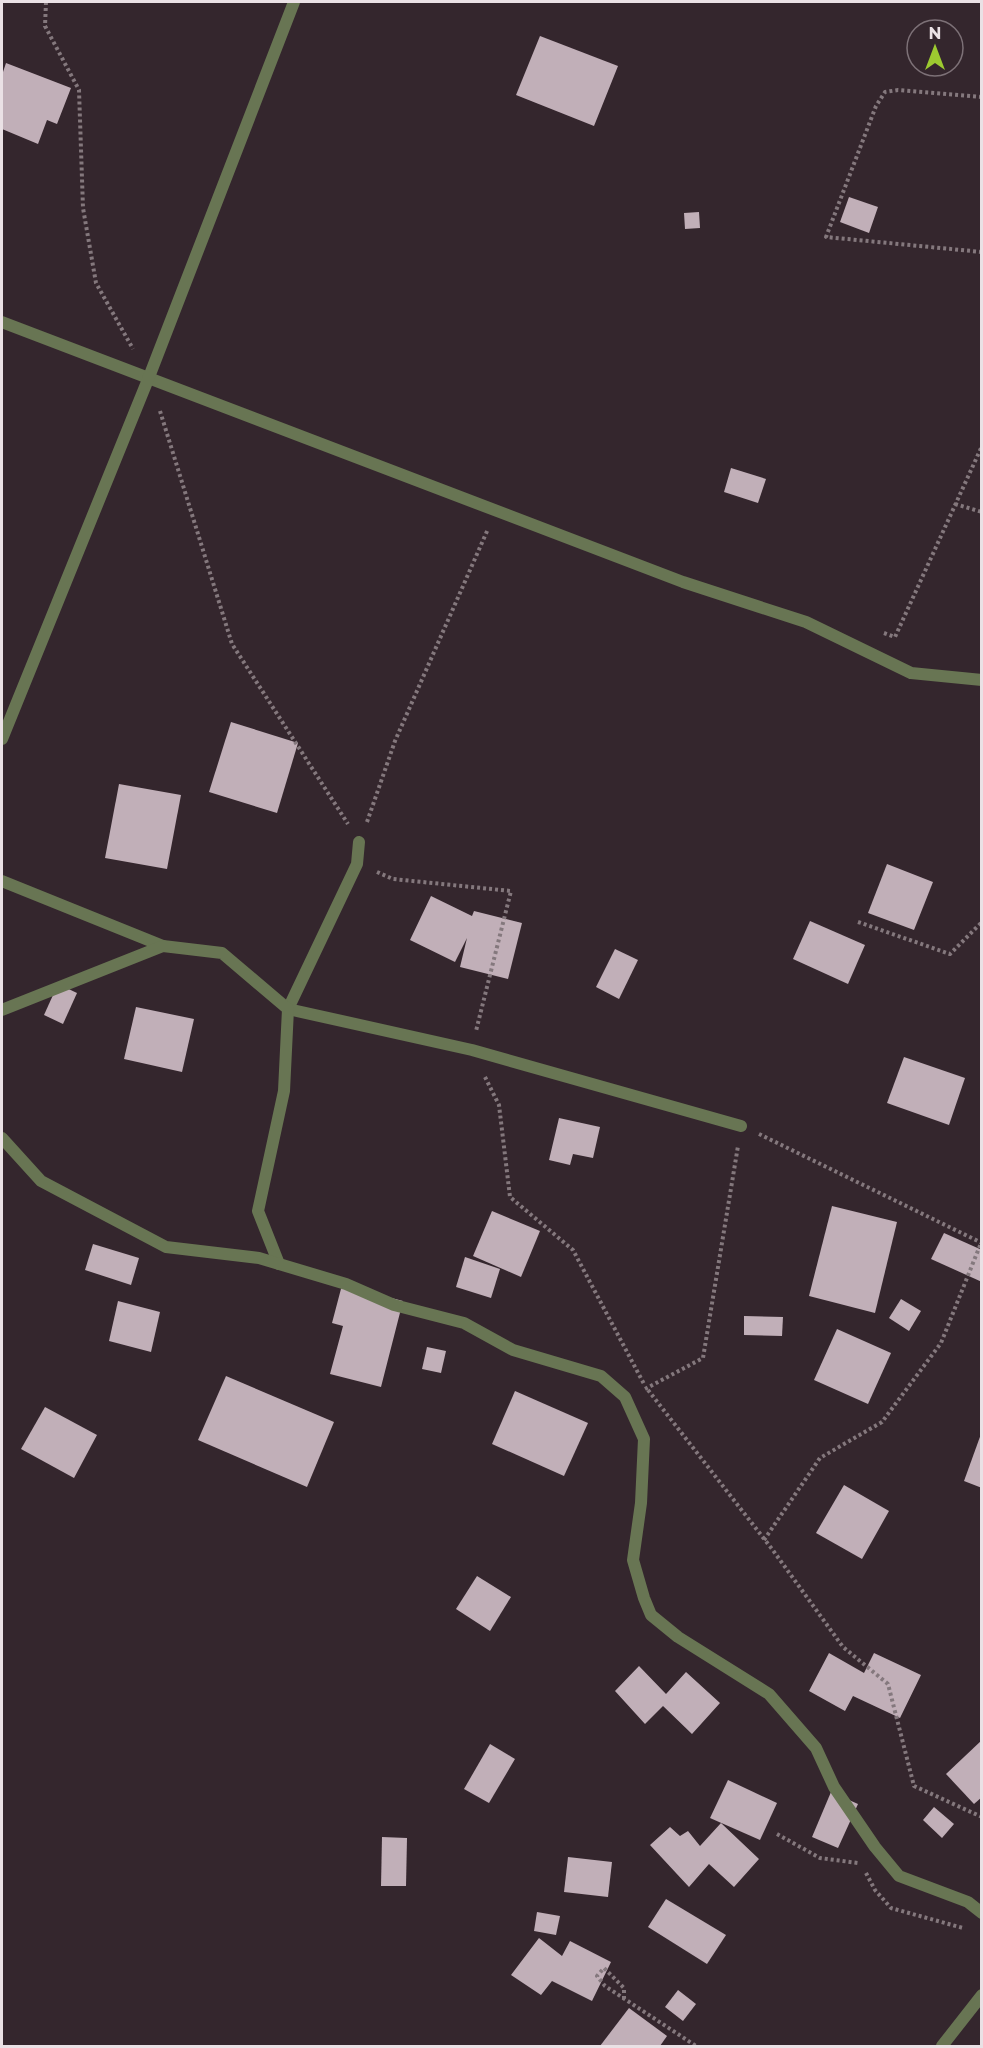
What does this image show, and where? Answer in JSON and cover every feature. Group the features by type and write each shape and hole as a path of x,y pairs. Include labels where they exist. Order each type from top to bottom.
{"street":[{"path":"2,739 149,376 294,2"},
{"path":"2,322 149,376 683,582 806,622 911,673 981,680"},
{"path":"279,1264 258,1211 284,1091 288,1009 357,864 359,842"},
{"path":"2,881 163,946 222,953 288,1009 472,1050 741,1126"},
{"path":"2,1010 163,946"},
{"path":"2,1138 41,1181 166,1247 259,1258 346,1284 394,1305 464,1323 513,1350 601,1376 625,1397 644,1439 641,1503 633,1560 651,1615 678,1637 769,1694 816,1748 834,1787 875,1847 899,1876 968,1902 981,1912"},
{"path":"942,2046 981,1995"}],"path":[{"path":"46,2 45,26 79,90 83,208 96,283 149,376 232,644 359,842"},
{"path":"981,97 898,90 885,93 876,106 826,237 981,252"},
{"path":"873,630 895,637 981,446"},
{"path":"955,504 981,512"},
{"path":"359,842 395,741 488,527"},
{"path":"357,864 393,879 511,891 472,1050 499,1105 510,1197 573,1250 647,1388 843,1647 888,1684 914,1786 981,1817"},
{"path":"858,922 950,954 981,922"},
{"path":"625,1397 647,1388 702,1358 741,1126 981,1243 940,1343 934,1352 882,1422 820,1458 764,1540"},
{"path":"624,1999 624,1988 603,1968 597,1976 605,1986 624,1999 696,2046"}],"building":[{"path":"540,36 618,66 594,126 516,95"},
{"path":"6,63 71,88 57,124 47,120 38,144 2,129 2,75"},
{"path":"849,197 878,207 869,233 840,222"},
{"path":"699,212 700,228 685,229 684,213"},
{"path":"731,468 766,479 758,503 724,492"},
{"path":"231,722 298,743 277,813 209,792"},
{"path":"119,784 181,795 167,869 105,858"},
{"path":"887,864 933,882 914,930 868,913"},
{"path":"431,896 472,916 474,911 522,923 508,979 460,967 467,938 455,962 410,940"},
{"path":"810,921 865,945 848,984 793,959"},
{"path":"615,949 638,960 619,999 596,987"},
{"path":"58,984 77,993 63,1024 44,1015"},
{"path":"136,1007 194,1019 182,1072 124,1059"},
{"path":"904,1057 965,1078 949,1125 887,1103"},
{"path":"559,1118 600,1127 593,1158 573,1154 570,1165 549,1160"},
{"path":"832,1206 897,1222 875,1313 809,1296"},
{"path":"492,1211 540,1231 521,1277 473,1256"},
{"path":"944,1233 982,1250 982,1282 931,1259"},
{"path":"93,1244 139,1258 131,1285 85,1270"},
{"path":"465,1257 500,1269 491,1298 456,1287"},
{"path":"342,1285 403,1301 381,1387 330,1374 343,1326 332,1323"},
{"path":"901,1299 921,1311 909,1331 889,1318"},
{"path":"118,1301 160,1312 151,1352 109,1341"},
{"path":"744,1316 783,1317 782,1336 744,1335"},
{"path":"837,1329 891,1353 868,1404 814,1380"},
{"path":"427,1347 446,1351 441,1373 422,1369"},
{"path":"226,1376 334,1422 307,1487 198,1440"},
{"path":"515,1391 588,1423 564,1476 492,1444"},
{"path":"45,1407 97,1435 74,1478 21,1449"},
{"path":"982,1434 982,1488 964,1481"},
{"path":"844,1485 889,1511 862,1559 816,1533"},
{"path":"477,1576 511,1597 490,1631 456,1609"},
{"path":"829,1653 864,1673 874,1653 921,1675 900,1718 853,1696 845,1711 809,1691"},
{"path":"639,1666 666,1694 686,1672 720,1703 692,1734 663,1706 645,1724 615,1691"},
{"path":"982,1740 982,1797 974,1804 946,1774"},
{"path":"490,1744 515,1759 489,1803 464,1789"},
{"path":"728,1780 777,1803 760,1840 710,1818"},
{"path":"831,1792 858,1804 838,1848 812,1837"},
{"path":"934,1807 954,1824 942,1838 923,1820"},
{"path":"721,1823 759,1859 734,1887 709,1864 689,1887 650,1845 670,1827 680,1836 688,1831 700,1846"},
{"path":"382,1837 407,1838 406,1886 381,1886"},
{"path":"568,1857 612,1862 608,1897 564,1892"},
{"path":"666,1899 726,1935 707,1964 648,1927"},
{"path":"537,1912 560,1916 556,1935 534,1931"},
{"path":"539,1938 562,1956 570,1941 611,1962 592,2001 552,1981 541,1995 511,1975"},
{"path":"678,1990 696,2004 683,2021 665,2007"},
{"path":"629,2008 667,2036 660,2046 600,2046"}]}
